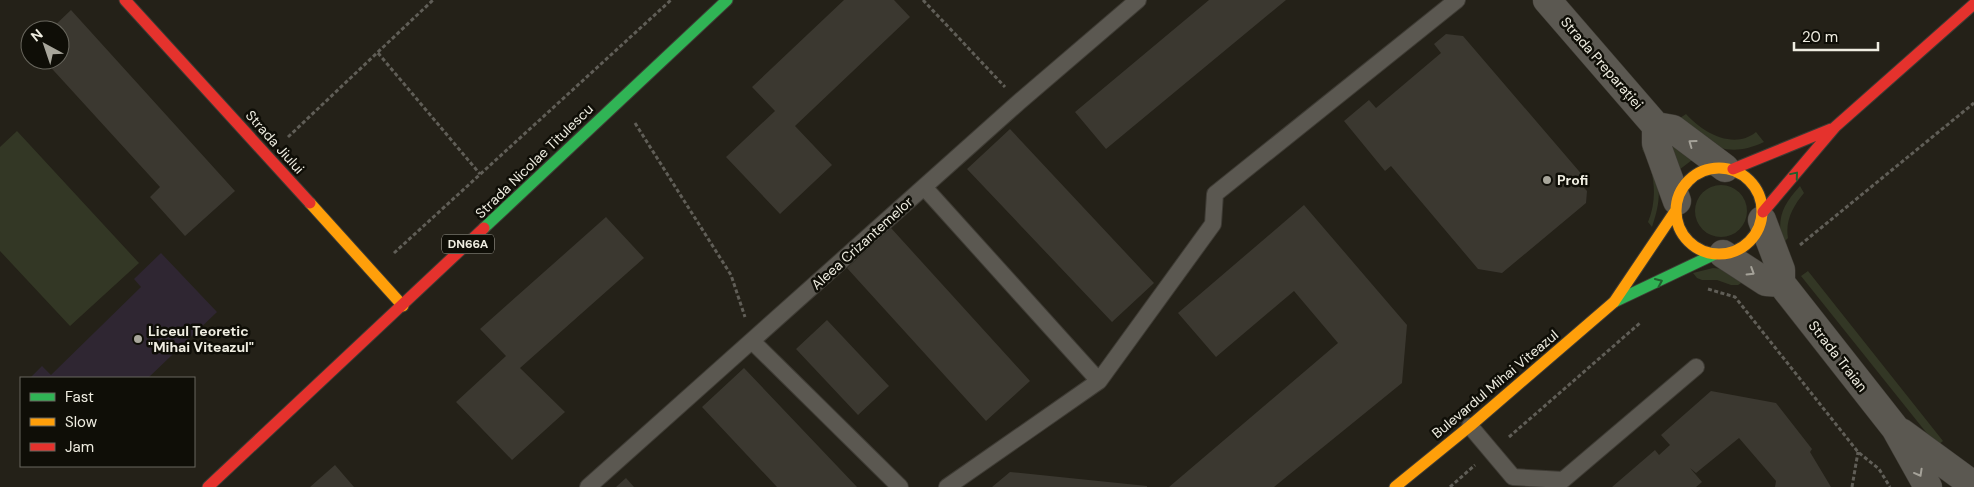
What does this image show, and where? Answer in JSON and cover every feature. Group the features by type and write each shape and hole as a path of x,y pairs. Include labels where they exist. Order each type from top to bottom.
{"main road":[{"name":"Strada Jiului","path":"125,0 403,306"},
{"name":"Strada Nicolae Titulescu","path":"208,487 727,0"},
{"path":"1835,127 1729,168 1712,168 1697,173 1686,184 1676,206 1679,227 1688,240 1702,251 1719,254 1735,252 1750,242 1757,232 1763,216 1835,127 1974,4"},
{"path":"1729,168 1747,177 1756,187 1761,198 1763,216"},
{"name":"Bulevardul Mihai Viteazul","path":"1614,302 1676,206"},
{"name":"Bulevardul Mihai Viteazul","path":"1395,487 1470,426 1614,302 1719,254"}],"street":[{"name":"Strada Preparației","path":"1547,0 1656,126"},
{"path":"1676,206 1656,143 1656,126 1673,129 1729,168"},
{"name":"Strada Traian","path":"1763,216 1781,270 1781,283 1895,428 1928,487"},
{"path":"1719,254 1766,282 1781,283"},
{"name":"Strada Traian","path":"1895,428 1969,485"}],"lane":[{"name":"Aleea Crizantemelor","path":"588,487 1019,102 1138,0"},
{"path":"947,487 1099,382 1213,224 1214,194 1457,0"},
{"path":"924,187 1099,382"},
{"path":"752,341 900,487"},
{"path":"1470,426 1513,477 1566,483 1696,367"}],"path":[{"path":"268,156 433,0"},
{"path":"374,272 671,0"},
{"path":"923,0 1019,102"},
{"path":"378,53 480,174"},
{"path":"620,99 731,275 752,341"},
{"path":"1798,247 1974,103"},
{"path":"1852,487 1858,452"}],"shaded area":[{"name":"Liceul Teoretic \"Mihai Viteazul\"","path":"161,253 217,312 149,377 31,377 42,366 51,375 141,287 134,279"}],"green space":[{"path":"1686,114 1700,127 1718,136 1737,140 1756,132 1764,142 1738,150 1718,147 1698,136 1677,120"},
{"path":"17,131 139,263 70,326 0,251 0,147"},
{"path":"1662,134 1696,157 1675,173"},
{"path":"1645,147 1657,178 1659,195 1652,227 1648,222 1653,204 1654,185 1650,166 1642,149"},
{"path":"1721,185 1735,189 1743,197 1747,211 1743,225 1735,233 1721,237 1707,233 1699,225 1695,211 1699,197 1707,189"},
{"path":"1800,186 1804,193 1796,203 1791,214 1787,232 1788,238 1782,244 1780,226 1782,212"},
{"path":"1713,268 1723,269 1743,282 1738,285 1731,285 1717,280 1702,280 1693,273"},
{"path":"1808,271 1943,441 1937,446 1801,276"}],"building":[{"path":"844,0 894,0 910,17 795,126 832,165 780,214 726,157 775,111 752,87"},
{"path":"1209,0 1286,0 1106,149 1075,112"},
{"path":"71,10 235,191 185,236 150,197 160,187 53,70 70,70 70,20 60,20"},
{"path":"1446,34 1463,36 1584,177 1578,181 1587,191 1586,203 1502,273 1478,269 1391,166 1385,171 1344,121 1369,100 1376,108 1441,53 1434,44"},
{"path":"1010,129 1154,283 1112,322 967,169"},
{"path":"1304,205 1407,325 1402,383 1274,487 1169,487 1338,343 1294,291 1216,357 1178,313"},
{"path":"606,217 644,258 520,368 565,412 512,460 456,402 506,356 480,329"},
{"path":"891,228 1030,381 986,421 847,268"},
{"path":"827,320 889,386 858,415 796,349"},
{"path":"744,368 857,487 777,487 702,407"},
{"path":"1711,391 1776,403 1812,449 1810,452 1831,487 1775,487 1776,481 1739,438 1696,473 1690,468 1702,482 1696,487 1612,487 1655,450 1659,455 1670,445 1661,435"},
{"path":"335,465 354,487 310,487"},
{"path":"1010,472 1147,486 1147,487 992,487"},
{"path":"626,478 634,487 616,487"}],"traffic: fast":[{"path":"484,228 727,0"},
{"path":"1614,302 1715,254"}],"traffic: slow":[{"path":"1711,168 1727,168 1736,171 1750,180 1759,194 1762,211 1759,228 1750,242 1736,251 1727,254 1711,254 1695,247 1683,235 1676,219 1676,203 1683,187 1695,175 1711,168"},
{"path":"310,203 403,306"},
{"path":"1395,487 1470,426 1614,302 1676,210"}],"traffic: jam":[{"path":"125,0 310,203"},
{"path":"1763,212 1835,127 1974,4"},
{"path":"1733,169 1831,129"},
{"path":"208,487 484,228"}],"place":[{"name":"Profi","path":"1547,180"},
{"name":"Liceul Teoretic \"Mihai Viteazul\"","path":"138,339"}]}
